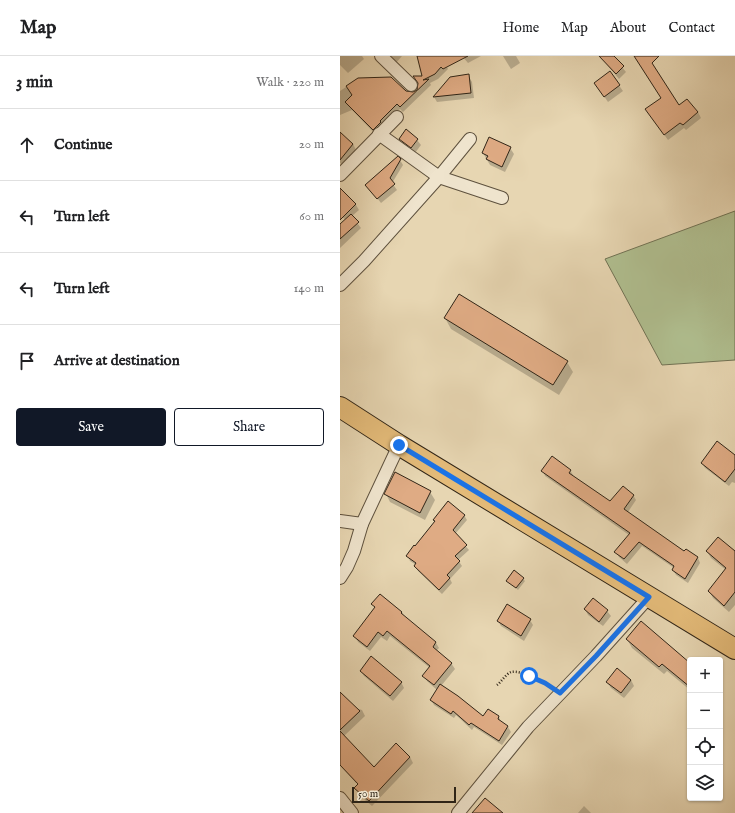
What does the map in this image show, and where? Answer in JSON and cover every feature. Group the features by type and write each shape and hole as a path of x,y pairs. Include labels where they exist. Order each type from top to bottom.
{"main road":[{"path":"340,407 399,445 735,649"}],"street":[{"path":"381,56 411,85"},
{"path":"340,175 397,117"},
{"path":"380,134 439,176 502,198"},
{"path":"340,285 364,261 470,139"},
{"path":"340,578 347,567 354,551 362,524 399,445"},
{"path":"340,521 362,524"},
{"path":"458,813 528,727 592,662 649,597"},
{"path":"340,798 352,813"}],"path":[{"path":"497,685 512,672 519,673 545,683 560,693"}],"green space":[{"path":"735,211 735,360 662,365 605,259"}],"building":[{"path":"417,56 468,56 443,69 441,67 435,74 423,80 429,79 400,107 397,104 373,130 345,102 352,95 346,86 358,78 391,77 406,91 413,92 417,90 418,83 413,76 422,76"},
{"path":"599,56 614,56 624,66 616,74"},
{"path":"634,56 659,56 652,63 679,105 687,99 698,112 683,125 680,123 664,135 645,109 661,98"},
{"path":"610,71 620,85 604,97 594,83"},
{"path":"469,74 471,93 433,97 450,77"},
{"path":"406,129 418,139 411,148 399,139"},
{"path":"340,132 353,144 340,160"},
{"path":"489,137 511,147 502,167 486,159 488,156 482,153"},
{"path":"398,156 401,159 390,178 395,184 377,199 365,185"},
{"path":"340,188 356,204 340,220"},
{"path":"351,214 359,222 340,239 340,224"},
{"path":"459,294 568,361 553,385 444,318"},
{"path":"717,441 735,455 735,469 725,482 701,463"},
{"path":"552,456 571,470 569,473 610,501 623,486 634,495 624,509 684,551 686,549 698,557 685,579 672,570 674,566 639,542 624,559 614,552 630,533 541,471"},
{"path":"395,472 431,491 420,513 384,494"},
{"path":"448,501 465,515 453,530 467,545 455,556 460,561 447,575 450,578 439,590 414,566 416,563 406,556 435,521 433,520"},
{"path":"718,537 735,551 735,592 724,606 708,591 726,568 706,551"},
{"path":"514,570 524,578 516,588 506,581"},
{"path":"380,594 436,642 433,647 452,663 434,685 422,676 430,666 387,631 383,636 378,632 367,647 353,636 375,607 371,604"},
{"path":"593,598 608,610 599,622 584,609"},
{"path":"507,604 531,619 521,636 497,621"},
{"path":"641,621 687,660 687,685 662,664 659,667 626,639"},
{"path":"371,656 402,682 390,696 360,671"},
{"path":"617,668 631,680 621,693 606,682"},
{"path":"440,684 483,716 488,709 499,716 498,719 508,726 499,741 471,723 469,725 453,711 451,714 430,700"},
{"path":"340,692 360,711 340,730"},
{"path":"340,731 374,767 396,743 410,757 369,801 354,788 358,784 340,765"},
{"path":"485,798 503,813 472,813"}],"route":[{"path":"399,445 649,597 587,667 560,693 545,683 529,676"}]}
